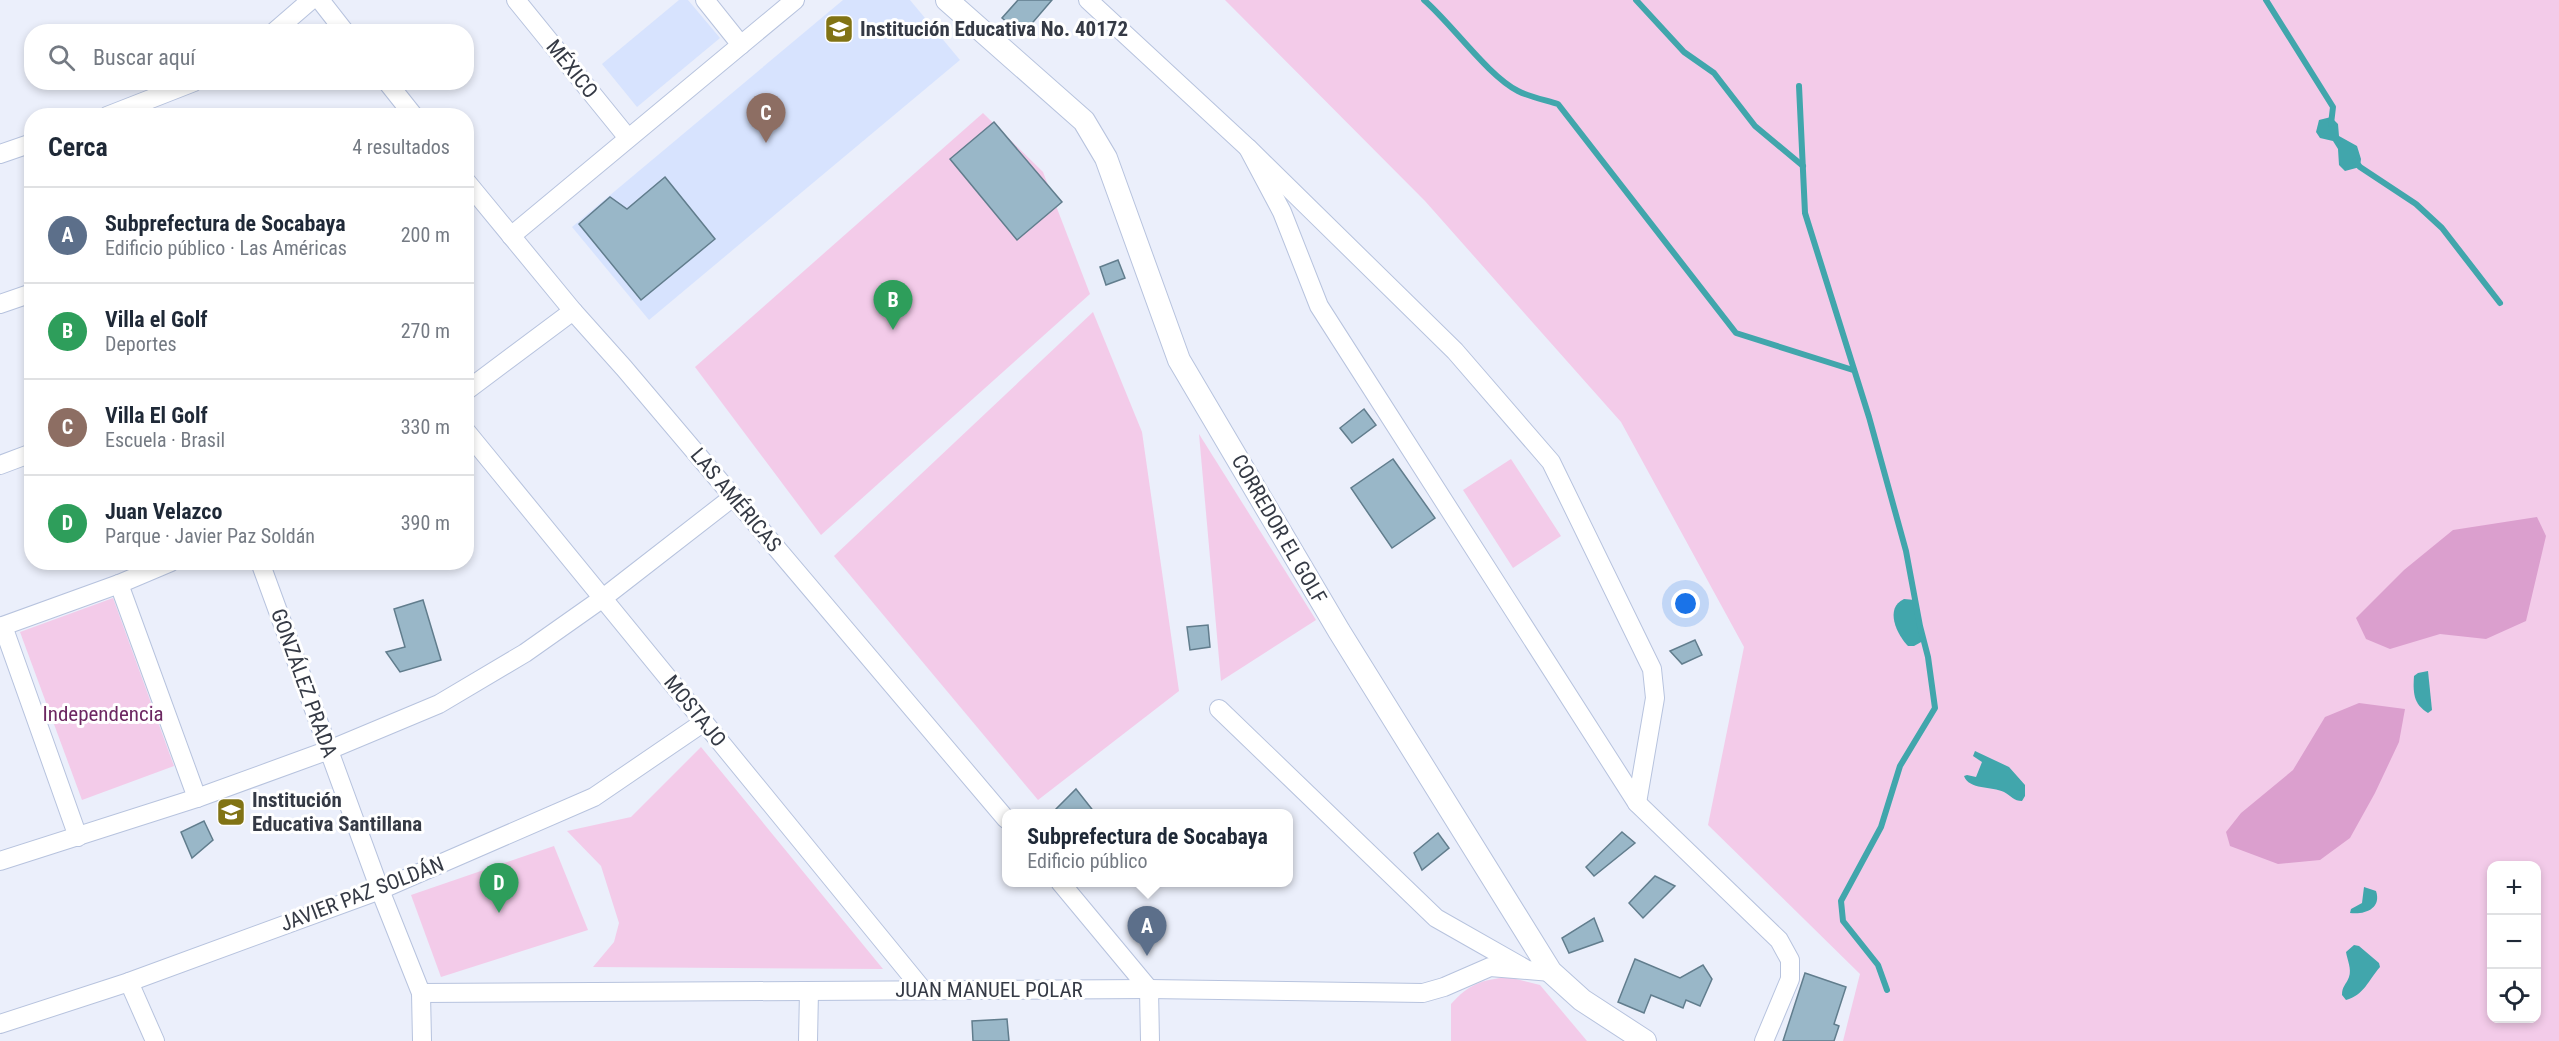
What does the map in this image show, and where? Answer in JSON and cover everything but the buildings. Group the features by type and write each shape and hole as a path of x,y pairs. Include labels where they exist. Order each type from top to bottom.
{"street":[{"path":"283,24 311,0"},
{"path":"320,0 339,24"},
{"name":"MÉXICO","path":"516,0 628,138"},
{"path":"705,0 741,45"},
{"path":"511,236 795,0"},
{"name":"CORREDOR EL GOLF","path":"947,0 1083,121 1106,158 1179,360 1338,631 1551,972 1582,1000 1645,1041"},
{"path":"1088,0 1248,148 1455,351 1551,462 1652,669 1655,698 1636,803"},
{"path":"127,108 174,90"},
{"path":"393,90 407,108"},
{"path":"0,154 24,145"},
{"path":"1248,148 1282,212 1319,306 1636,803 1779,940 1790,960 1790,979 1764,1041"},
{"name":"LAS AMÉRICAS","path":"474,191 573,311 1002,814"},
{"path":"1,300 24,295"},
{"path":"474,385 573,311"},
{"name":"MOSTAJO","path":"474,441 923,990"},
{"path":"0,465 24,456"},
{"path":"0,861 197,798 328,750 439,705 525,653 603,598 733,496"},
{"path":"78,837 1,626 152,570"},
{"name":"GONZÁLEZ PRADA","path":"263,570 380,890 421,993 422,1041"},
{"path":"119,584 197,798"},
{"path":"1219,709 1436,918 1528,970"},
{"name":"JAVIER PAZ SOLDÁN","path":"0,1024 129,982 380,890 594,797 704,722"},
{"path":"1064,887 1149,989 1150,1041"},
{"name":"JUAN MANUEL POLAR","path":"421,993 1149,989 1423,993 1444,987 1490,967 1551,972"},
{"path":"129,982 155,1041"},
{"path":"808,991 808,1041"},
{"path":"0,1031 4,1041"}],"shaded area":[{"path":"679,0 688,0 720,38 637,107 602,64"},
{"path":"843,0 910,0 960,60 649,320 572,227"},
{"path":"2537,517 2546,536 2526,621 2486,639 2440,634 2390,649 2366,639 2356,618 2404,570 2453,530"},
{"path":"2359,703 2405,709 2399,742 2375,793 2350,838 2320,860 2278,864 2230,846 2226,832 2241,813 2293,770 2325,717"}],"green space":[{"path":"1225,0 2559,0 2559,1041 1843,1041 1860,974 1708,825 1744,647 1621,422 1425,201"},
{"path":"983,113 1043,172 1090,294 821,535 695,367"},
{"path":"1093,312 1142,432 1179,691 1038,800 834,556"},
{"path":"1199,434 1316,620 1221,681"},
{"path":"1511,459 1561,536 1513,568 1463,490"},
{"name":"Independencia","path":"113,598 174,766 82,800 20,632"},
{"path":"701,747 883,969 593,967 614,942 619,923 601,866 567,831 631,817"},
{"path":"554,846 588,930 441,977 411,895"},
{"path":"1508,977 1540,985 1587,1041 1451,1041 1451,1004 1476,984"}],"water":[{"path":"2331,117 2338,124 2339,136 2357,146 2361,159 2360,167 2345,171 2339,165 2338,149 2333,141 2320,138 2316,132 2319,120"},
{"path":"1904,599 1915,600 1923,641 1914,646 1908,646 1894,622 1895,609"},
{"path":"2428,671 2432,710 2428,713 2419,706 2415,697 2414,676"},
{"path":"1975,751 2009,767 2025,785 2025,796 2022,801 1999,790 1976,786 1967,780 1964,776 1976,777 1982,762 1973,756"},
{"path":"2364,887 2376,891 2374,906 2366,912 2350,913 2351,909 2362,903"},
{"path":"2354,945 2359,946 2379,963 2380,967 2362,991 2346,1000 2342,995 2343,987 2350,974 2350,967 2346,952"}],"waterway":[{"path":"1424,0 1482,62 1506,84 1533,97 1558,104 1736,333 1853,370"},
{"path":"1636,0 1684,52 1714,73 1755,126 1803,166"},
{"path":"2266,0 2333,107 2331,124"},
{"path":"1799,86 1805,213 1869,417 1906,551 1928,657 1935,708 1900,766 1881,827 1841,901 1843,921 1878,965 1887,990"},
{"path":"2355,161 2360,167 2416,204 2442,228 2500,303"}],"place":[{"name":"Institución Educativa No. 40172","path":"839,29"},
{"name":"Villa El Golf","path":"766,143"},
{"name":"Villa el Golf","path":"893,330"},
{"name":"Institución Educativa Santillana","path":"231,812"},
{"name":"Juan Velazco","path":"499,913"},
{"name":"Subprefectura de Socabaya","path":"1147,956"}]}
